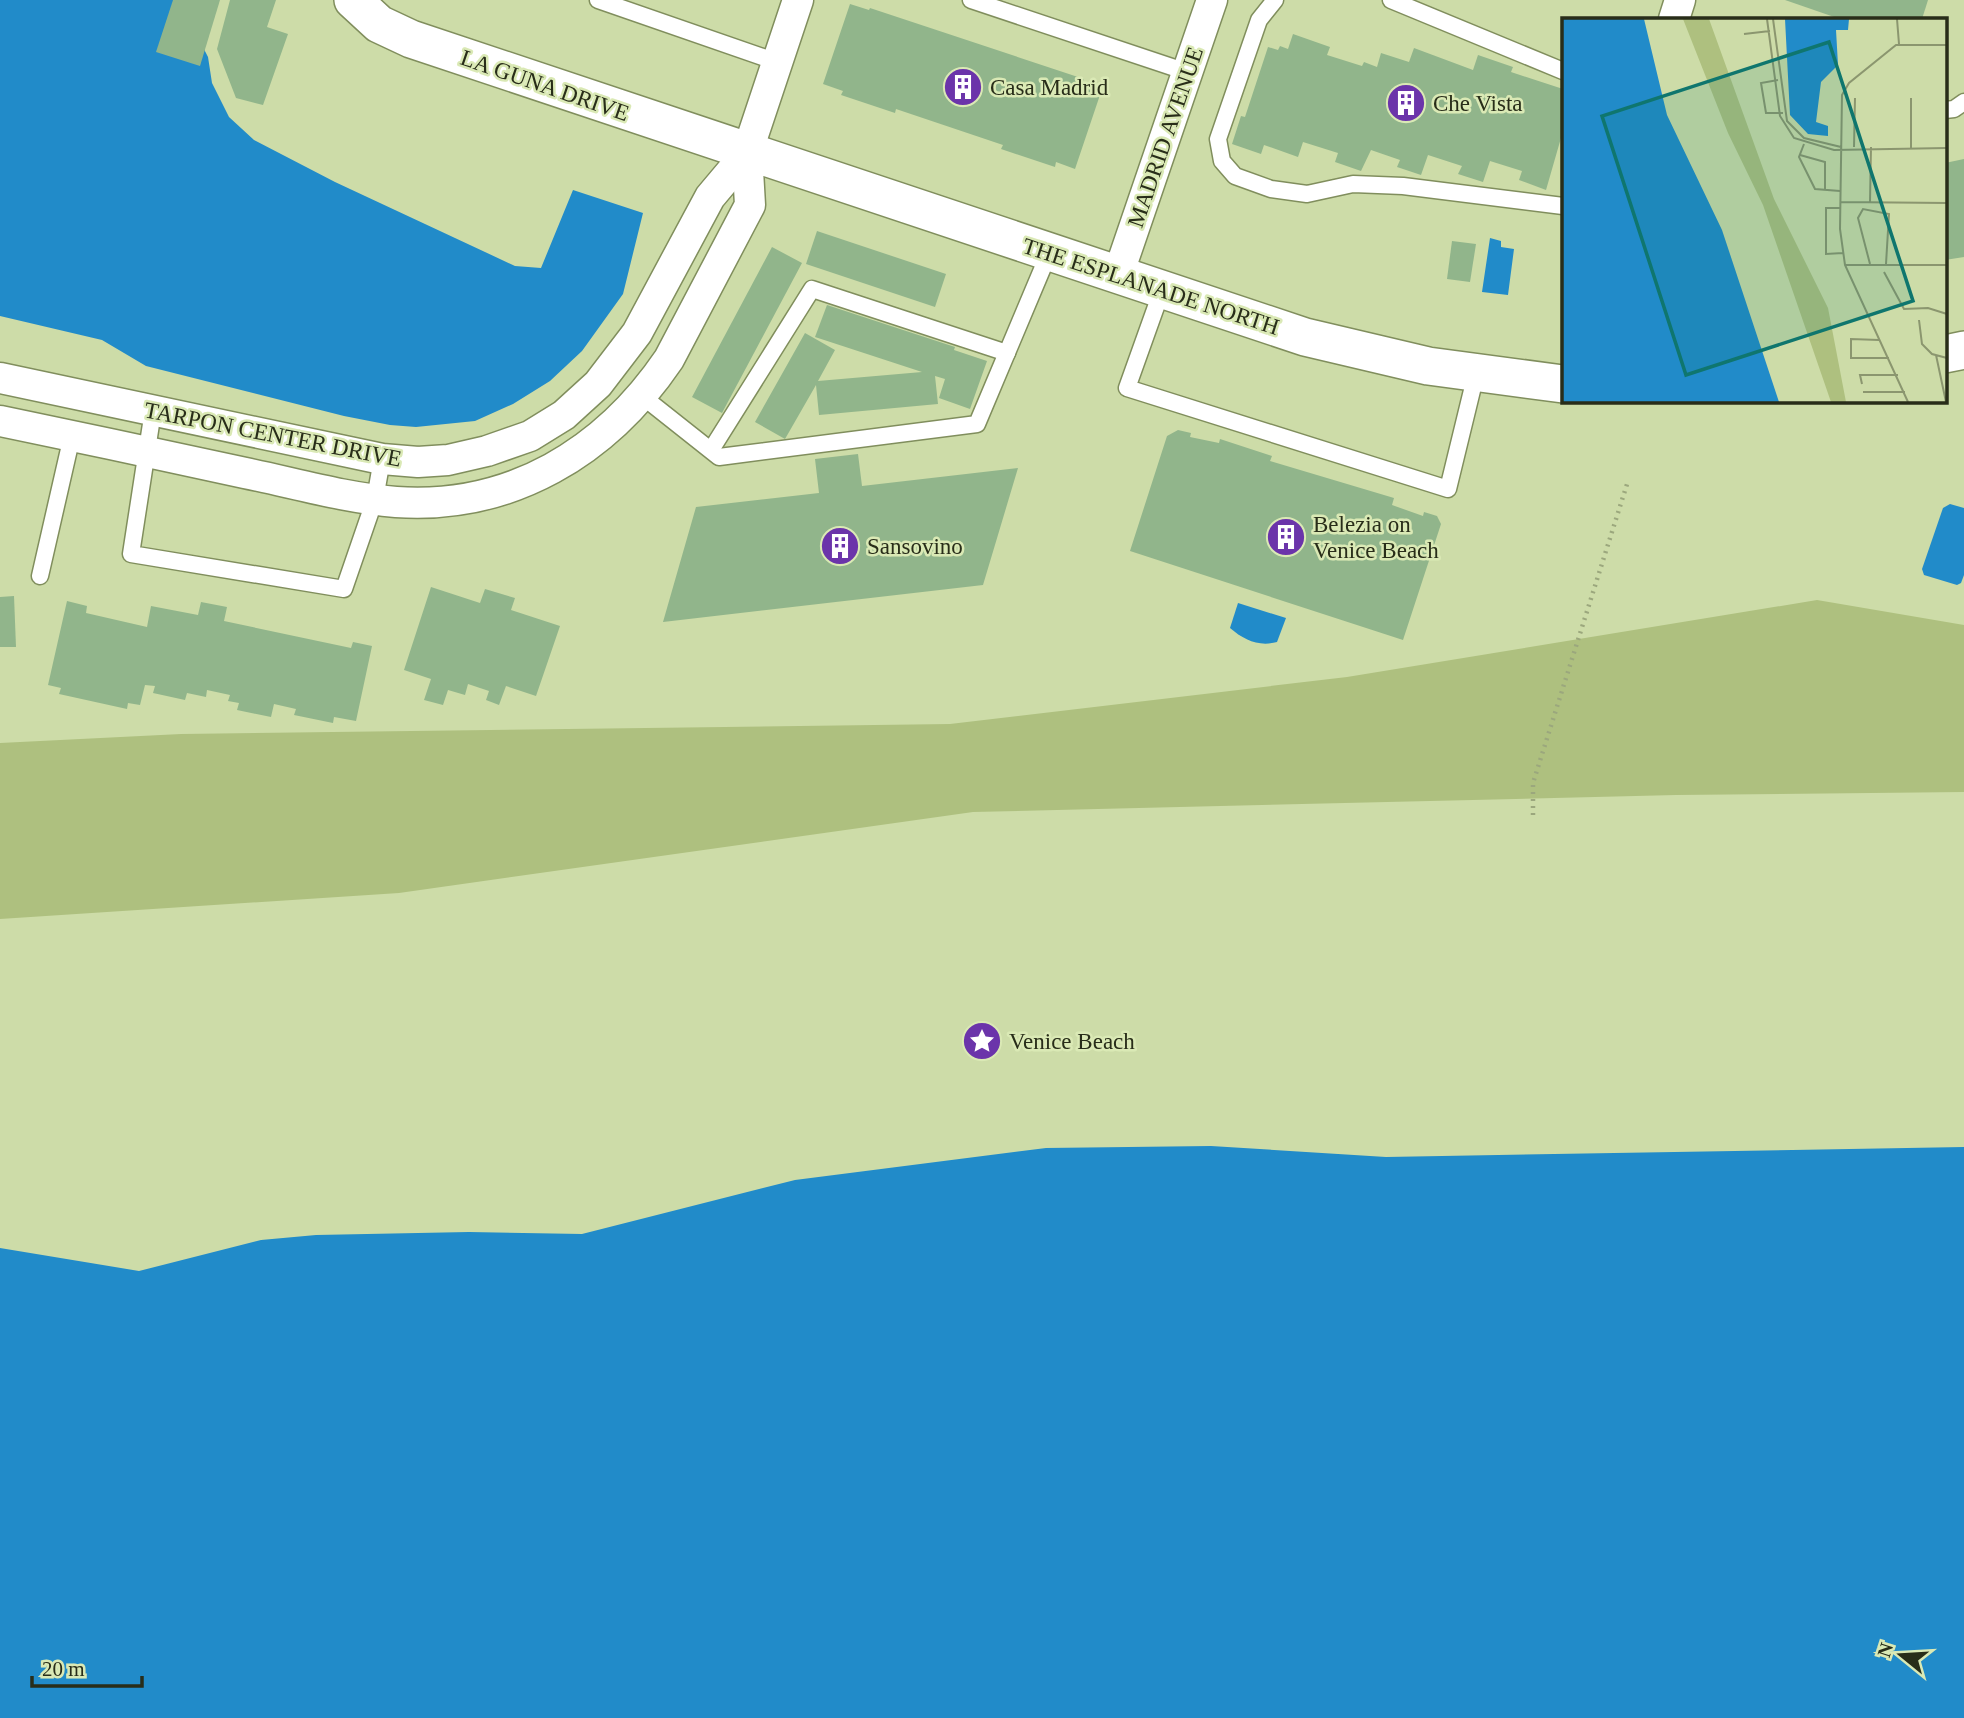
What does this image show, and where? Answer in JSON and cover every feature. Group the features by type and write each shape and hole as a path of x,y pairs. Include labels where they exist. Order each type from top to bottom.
{"street":[{"name":"LA GUNA DRIVE","path":"352,0 379,24 411,39 747,153"},
{"path":"747,153 797,0"},
{"name":"MADRID AVENUE","path":"1118,275 1212,0"},
{"path":"1674,18 1680,0"},
{"name":"THE ESPLANADE NORTH","path":"747,153 1305,337 1371,354 1476,374 1562,384"},
{"name":"TARPON CENTER DRIVE","path":"0,421 375,499 430,502 462,499 513,487 545,473 577,454 609,429 642,396 669,359 750,205 747,153"},
{"name":"TARPON CENTER DRIVE","path":"0,378 382,459 418,462 448,460 486,451 530,436 564,415 598,384 637,332 710,197 747,153"},
{"path":"1946,354 1964,350"}],"lane":[{"path":"598,0 777,62"},
{"path":"971,0 1187,72"},
{"path":"1275,0 1259,20 1218,139 1222,161 1235,176 1271,189 1307,194 1353,184 1366,184 1404,186 1562,206"},
{"path":"1391,0 1562,71"},
{"path":"1946,110 1954,109 1964,102"},
{"path":"642,396 719,457 977,424 1049,253"},
{"path":"710,450 812,289 1007,353"},
{"path":"1162,290 1127,388 1448,489 1476,374"},
{"path":"153,411 131,554 344,589 375,499 382,459"},
{"path":"40,576 72,436"}],"path":[{"path":"1533,815 1533,783 1628,481"}],"green space":[{"path":"1817,600 1964,625 1964,792 1676,795 973,812 399,893 0,919 0,743 181,734 950,724 1347,677"}],"water":[{"path":"0,0 179,0 208,57 212,83 229,117 254,140 335,182 515,266 541,268 573,190 643,213 623,294 582,351 550,381 513,404 475,421 416,427 344,416 146,366 102,340 0,316"},
{"path":"1490,238 1501,241 1501,247 1514,249 1508,295 1482,292"},
{"path":"1950,504 1964,508 1964,575 1961,583 1957,585 1924,575 1922,569 1943,508"},
{"path":"1238,603 1286,618 1277,642 1264,644 1252,641 1230,628"},
{"path":"1211,1146 1386,1157 1964,1147 1964,1718 0,1718 0,1248 139,1271 261,1240 316,1235 469,1232 582,1234 795,1180 1046,1148"}],"building":[{"path":"173,0 220,0 200,66 156,52"},
{"path":"230,0 276,0 267,27 288,34 263,105 236,98 217,49"},
{"path":"1785,0 1928,0 1922,18 1837,18"},
{"name":"Casa Madrid","path":"850,4 869,10 870,8 1084,79 1083,82 1102,89 1075,169 1056,162 1055,167 1001,149 1003,145 896,109 895,113 841,95 843,91 823,84"},
{"name":"Che Vista","path":"1293,34 1330,47 1327,55 1362,66 1364,62 1377,67 1381,53 1409,62 1414,48 1473,70 1478,55 1513,67 1511,72 1562,89 1562,134 1546,190 1519,180 1522,171 1490,161 1483,182 1458,174 1462,166 1428,155 1421,175 1397,167 1400,160 1371,150 1361,171 1335,162 1338,153 1303,142 1298,157 1264,145 1261,154 1232,144 1241,116 1245,117 1268,47 1278,50 1280,46 1288,49"},
{"path":"1964,159 1964,257 1946,260 1946,163"},
{"path":"817,231 946,274 935,307 806,264"},
{"path":"1452,241 1476,244 1470,282 1447,279"},
{"path":"772,247 802,263 722,413 692,397"},
{"path":"827,305 955,347 954,350 987,361 970,409 939,398 945,379 935,376 938,404 819,415 816,385 785,439 755,422 805,333 835,350 818,381 922,372 815,337"},
{"name":"Belezia on Venice Beach","path":"1178,430 1191,433 1190,437 1219,443 1220,439 1272,456 1270,461 1394,498 1392,505 1423,516 1424,512 1437,516 1441,524 1403,640 1130,551 1167,436"},
{"name":"Sansovino","path":"858,454 862,486 1018,468 983,585 663,622 696,507 819,493 815,459"},
{"path":"431,587 480,603 485,589 515,598 511,610 560,626 536,696 506,686 499,705 486,700 489,691 468,684 465,695 448,690 443,705 424,700 431,679 404,670"},
{"path":"14,596 16,647 0,647 0,597"},
{"path":"67,601 87,606 86,613 147,627 151,606 198,615 201,602 227,607 224,621 351,648 353,642 372,646 356,721 334,717 333,723 294,715 296,709 274,704 271,717 237,710 239,703 228,701 230,695 207,690 206,697 187,693 185,700 153,693 155,686 145,685 140,705 128,703 127,709 59,694 61,688 48,685"}],"place":[{"name":"Casa Madrid","path":"963,87"},
{"name":"Che Vista","path":"1406,103"},
{"name":"Belezia on Venice Beach","path":"1286,537"},
{"name":"Sansovino","path":"840,546"},
{"name":"Venice Beach","path":"982,1041"}]}
